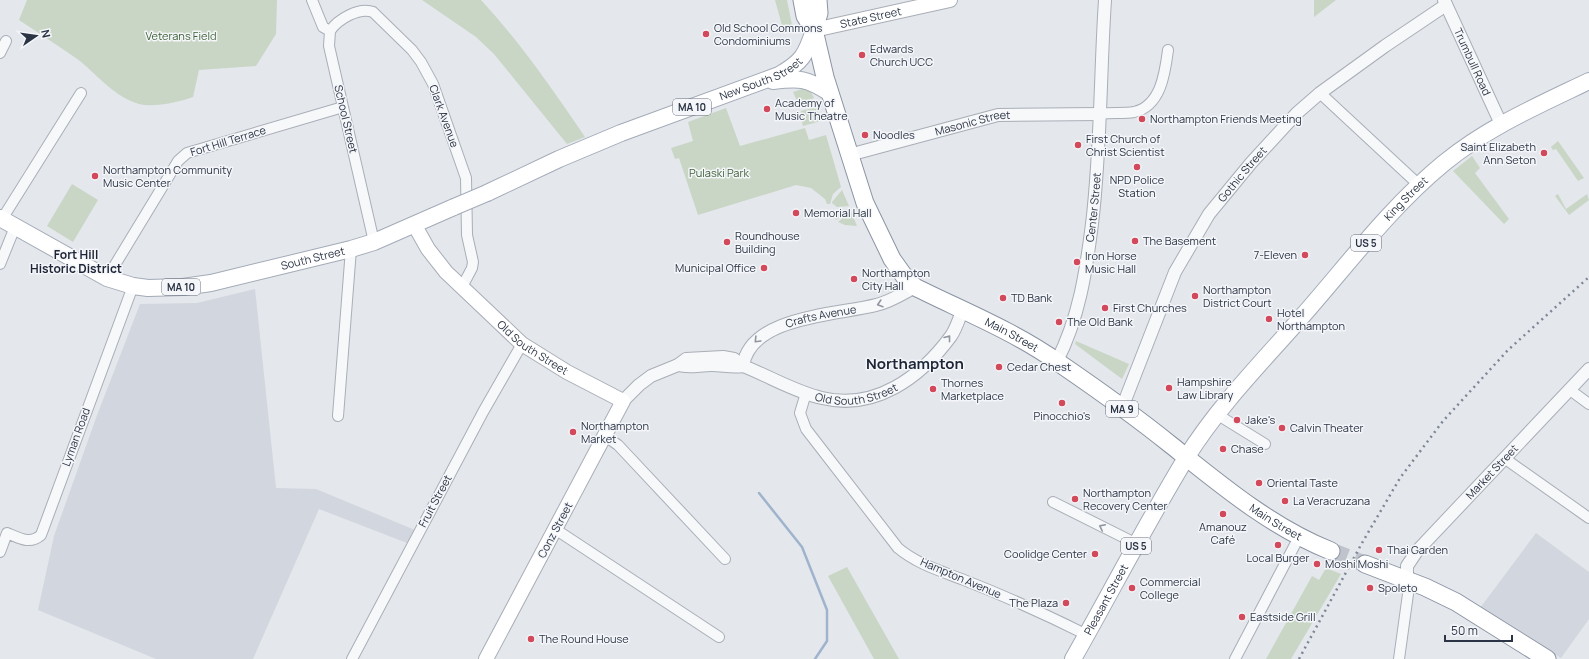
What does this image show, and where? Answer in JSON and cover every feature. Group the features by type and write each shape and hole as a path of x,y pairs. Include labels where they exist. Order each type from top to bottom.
{"highway":[{"name":"Main Street","path":"802,0 805,16 814,30 830,93 863,198 879,235 898,268 915,287 1022,339 1057,361 1122,408 1261,514 1299,537 1331,551"},
{"name":"Main Street","path":"814,30 819,13 818,0"},
{"path":"1365,564 1407,580 1456,602 1547,659"}],"main road":[{"name":"State Street","path":"814,30 950,0"},
{"name":"New South Street","path":"620,133 779,75 800,62 807,52 814,30"},
{"name":"MA 10","path":"763,82 802,80 815,83 830,93"},
{"name":"King Street","path":"1186,458 1245,381 1358,252 1420,185 1444,163 1501,124 1589,81"},
{"name":"South Street","path":"5,222 107,278 133,286 183,287 211,283 374,242 415,226 454,207 487,194 577,151 620,133"},
{"name":"Old South Street","path":"415,226 436,260 522,344 567,372 623,401"},
{"name":"Conz Street","path":"486,659 623,401"},
{"name":"Pleasant Street","path":"1073,659 1186,458"}],"street":[{"path":"312,0 323,26 330,31 336,23 348,16 360,11 368,10 366,0"},
{"name":"Center Street","path":"1057,361 1068,341 1086,269 1098,174 1105,0"},
{"name":"Gothic Street","path":"1122,408 1175,272 1209,214 1291,118 1320,93 1445,2"},
{"name":"Trumbull Road","path":"1445,2 1501,124"},
{"name":"Clark Avenue","path":"368,10 373,12 422,62 433,84 466,178 467,235 472,268 462,287"},
{"name":"School Street","path":"330,31 329,46 374,242"},
{"path":"0,53 6,41"},
{"path":"1100,114 1111,112 1134,112 1144,107 1153,99 1161,86 1168,50"},
{"path":"0,264 5,222 81,93"},
{"path":"1320,93 1420,185"},
{"name":"Fort Hill Terrace","path":"107,278 178,161 187,153 343,107"},
{"name":"Masonic Street","path":"849,156 998,114 1100,114"},
{"path":"338,416 351,249"},
{"name":"Lyman Road","path":"0,552 4,531 28,541 40,535 133,286"},
{"name":"Crafts Avenue","path":"743,366 744,357 753,343 770,330 805,319 877,305 915,287"},
{"name":"Old South Street","path":"623,401 639,385 651,376 678,365 686,359 714,357 734,359 743,366 806,393 823,398 850,401 866,400 884,394 917,373 951,335 962,311"},
{"name":"Fruit Street","path":"352,659 483,412 522,344"},
{"name":"Market Street","path":"1407,580 1407,566 1417,551 1589,369"},
{"path":"1570,390 1589,404"},
{"name":"Hampton Avenue","path":"806,393 800,413 806,429 898,548 911,557 937,570 998,594 1087,635"},
{"path":"1218,415 1265,444"},
{"path":"605,436 618,445 725,559"},
{"path":"1504,458 1589,518"},
{"path":"1053,502 1137,544"},
{"path":"555,529 719,638"},
{"path":"1235,659 1299,537"},
{"path":"1399,659 1408,594 1407,580"}],"shaded area":[{"path":"255,289 276,488 316,489 415,530 407,543 319,509 253,659 156,659 38,610 54,536 96,418 140,304 197,303"},
{"path":"1536,533 1589,572 1589,619 1561,658 1480,608"}],"green space":[{"name":"Veterans Field","path":"27,0 277,0 276,34 256,66 199,70 193,97 166,104 145,105 130,101 107,86 80,61 19,20"},
{"path":"422,0 481,0 523,49 585,137 567,144 494,54 476,37"},
{"path":"775,0 787,0 793,30 784,33"},
{"path":"1314,0 1336,0 1314,17"},
{"path":"805,88 811,92 814,98 800,103 797,101 793,92"},
{"path":"817,107 821,121 803,126 800,115 801,111"},
{"name":"Pulaski Park","path":"726,108 740,146 805,128 809,140 826,135 841,187 833,194 830,204 827,204 825,199 811,188 796,185 698,215 679,158 675,159 671,148 693,141 688,122"},
{"path":"1558,141 1584,178 1578,181 1556,149 1553,150 1551,147"},
{"path":"1472,156 1480,168 1475,173 1509,219 1504,224 1453,171"},
{"path":"72,184 98,200 73,242 47,226"},
{"path":"842,190 849,206 837,207 832,202"},
{"path":"1558,194 1566,209 1587,194 1589,200 1569,215 1555,196"},
{"path":"850,209 857,226 845,225 838,222 842,219 841,217 836,220 833,216 838,211"},
{"path":"1076,341 1129,364 1122,379 1075,344"},
{"path":"847,567 899,659 874,659 828,576"},
{"path":"1326,568 1341,574 1291,659 1266,659 1312,576 1319,580"}],"waterway":[{"path":"759,493 802,547 827,610 827,641 815,659"}],"tunnel":[{"path":"1331,551 1365,564"}],"railway":[{"path":"1299,659 1362,543 1400,478 1443,421 1508,350 1589,277"}],"place":[{"name":"Old School Commons Condominiums","path":"706,34"},
{"name":"Edwards Church UCC","path":"862,55"},
{"name":"Academy of Music Theatre","path":"767,109"},
{"name":"Northampton Friends Meeting","path":"1142,119"},
{"name":"Noodles","path":"865,135"},
{"name":"First Church of Christ Scientist","path":"1078,145"},
{"name":"Saint Elizabeth Ann Seton","path":"1544,153"},
{"name":"NPD Police Station","path":"1137,167"},
{"name":"Northampton Community Music Center","path":"95,176"},
{"name":"Memorial Hall","path":"796,213"},
{"name":"The Basement","path":"1135,241"},
{"name":"Roundhouse Building","path":"727,242"},
{"name":"7-Eleven","path":"1305,255"},
{"name":"Iron Horse Music Hall","path":"1077,262"},
{"name":"Municipal Office","path":"764,268"},
{"name":"Northampton City Hall","path":"854,279"},
{"name":"Northampton District Court","path":"1195,296"},
{"name":"TD Bank","path":"1003,298"},
{"name":"First Churches","path":"1105,308"},
{"name":"Hotel Northampton","path":"1269,319"},
{"name":"The Old Bank","path":"1059,322"},
{"name":"Cedar Chest","path":"999,367"},
{"name":"Hampshire Law Library","path":"1169,388"},
{"name":"Thornes Marketplace","path":"933,389"},
{"name":"Pinocchio's","path":"1062,403"},
{"name":"Jake's","path":"1237,420"},
{"name":"Calvin Theater","path":"1282,428"},
{"name":"Northampton Market","path":"573,432"},
{"name":"Chase","path":"1223,449"},
{"name":"Oriental Taste","path":"1259,483"},
{"name":"Northampton Recovery Center","path":"1075,499"},
{"name":"La Veracruzana","path":"1285,501"},
{"name":"Amanouz Café","path":"1223,514"},
{"name":"Local Burger","path":"1278,545"},
{"name":"Thai Garden","path":"1379,550"},
{"name":"Coolidge Center","path":"1095,554"},
{"name":"Moshi Moshi","path":"1317,564"},
{"name":"Commercial College","path":"1132,588"},
{"name":"Spoleto","path":"1370,588"},
{"name":"The Plaza","path":"1066,603"},
{"name":"Eastside Grill","path":"1242,617"},
{"name":"The Round House","path":"531,639"}],"district":[{"name":"Fort Hill Historic District","path":"76,262"},
{"name":"Northampton","path":"915,364"}]}
